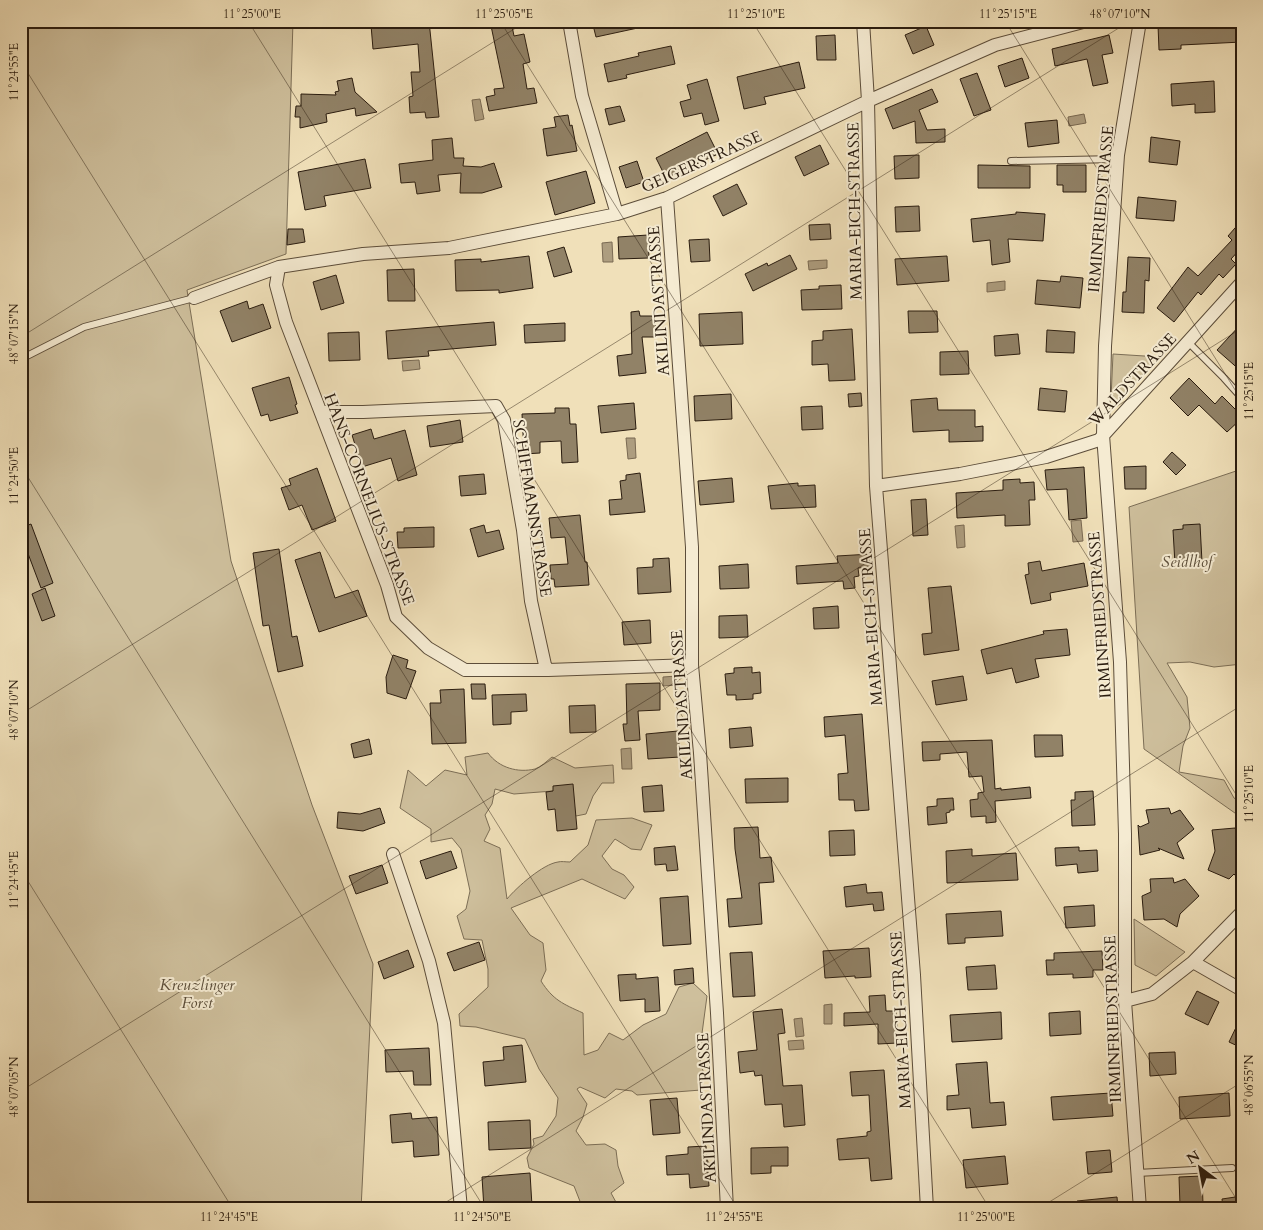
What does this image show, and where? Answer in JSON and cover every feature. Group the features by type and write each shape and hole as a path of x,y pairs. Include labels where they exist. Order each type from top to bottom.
{"street":[{"path":"569,21 582,96 617,214"},
{"name":"MARIA-EICH-STRASSE","path":"863,21 868,101 876,486 914,975 927,1209"},
{"name":"GEIGERSTRASSE","path":"194,298 279,267 363,254 450,248 617,214 666,198 868,101 995,45 1087,21"},
{"name":"IRMINFRIEDSTRASSE","path":"1140,21 1118,159 1105,346 1103,435 1120,662 1125,1001 1140,1209"},
{"name":"AKILINDASTRASSE","path":"666,198 692,547 692,665 700,754 715,984 727,1209"},
{"name":"HANS-CORNELIUS-STRASSE","path":"279,267 276,285 286,322 387,585 396,617 428,648 465,670 548,670 692,665"},
{"name":"WALDSTRASSE","path":"876,486 960,474 1046,457 1100,440 1242,282"},
{"name":"SCHIFFMANNSTRASSE","path":"321,412 496,406 504,420 523,530 531,601 545,665 548,670"},
{"path":"393,854 429,961 444,1023 460,1209"},
{"path":"1125,1001 1152,994 1193,962 1242,912"},
{"path":"1193,962 1242,990"}],"lane":[{"path":"1011,161 1118,159"},
{"path":"21,359 84,327 194,298"},
{"path":"1188,342 1242,398"},
{"path":"1137,1173 1232,1168"}],"green space":[{"name":"Kreuzlinger Forst","path":"21,21 293,21 286,254 187,290 231,561 312,805 373,964 361,1209 21,1209"},
{"path":"1113,354 1160,357 1115,402 1111,399"},
{"name":"Seidlhof","path":"1242,469 1242,664 1214,667 1190,662 1167,663 1187,697 1190,728 1183,746 1179,772 1224,780 1234,798 1242,803 1242,818 1144,749 1129,507"},
{"path":"488,753 503,766 516,770 535,769 552,757 575,768 613,765 614,783 602,783 593,796 586,814 576,816 553,791 514,794 495,789 492,804 485,815 490,829 484,841 500,848 507,899 538,871 559,862 570,862 588,845 596,820 632,818 652,825 641,850 631,849 615,839 602,856 612,869 624,875 634,887 625,899 582,879 511,908 530,935 543,943 546,970 541,981 545,987 559,1001 583,1013 584,1055 598,1050 609,1033 623,1040 643,1025 666,1014 679,987 693,983 707,996 699,1056 703,1071 701,1090 637,1095 632,1091 616,1089 605,1098 580,1087 577,1089 587,1104 576,1131 586,1145 605,1144 616,1150 618,1166 624,1183 611,1193 617,1204 598,1209 583,1209 574,1186 529,1168 527,1158 534,1144 533,1139 543,1136 556,1116 558,1098 539,1069 525,1039 476,1027 460,1026 459,1014 488,987 488,969 482,940 464,939 457,916 466,909 470,891 461,849 452,838 431,842 431,829 400,808 408,770 426,786 445,770 467,775 465,757"},
{"path":"1134,919 1185,952 1156,976 1135,965"}],"shaded area":[{"path":"480,99 484,119 475,121 472,100"},
{"path":"1084,114 1086,123 1069,126 1068,117"},
{"path":"612,242 613,262 603,262 602,243"},
{"path":"827,260 827,268 809,270 808,261"},
{"path":"1005,281 1005,290 987,292 987,283"},
{"path":"419,360 420,369 403,371 402,361"},
{"path":"626,438 635,438 636,458 628,459"},
{"path":"1081,520 1083,541 1073,542 1071,521"},
{"path":"964,525 965,547 957,548 955,526"},
{"path":"677,676 678,685 663,686 663,677"},
{"path":"631,748 632,769 622,769 621,749"},
{"path":"832,1004 832,1024 824,1024 824,1005"},
{"path":"802,1018 804,1036 796,1037 794,1019"},
{"path":"803,1040 804,1049 789,1050 788,1041"}],"building":[{"path":"404,21 429,21 439,117 426,118 425,112 410,113 409,97 413,96 411,72 420,72 418,44 373,49 371,25"},
{"path":"490,21 511,21 514,36 524,34 530,62 523,64 527,89 534,88 537,103 489,111 486,97 495,95 494,89 504,88"},
{"path":"592,21 646,21 647,26 596,37"},
{"path":"1242,21 1242,42 1181,45 1181,49 1159,50 1158,25"},
{"path":"926,26 934,45 913,54 905,35"},
{"path":"835,35 836,60 817,60 816,36"},
{"path":"1109,35 1113,53 1102,55 1108,83 1093,86 1087,59 1055,66 1052,49"},
{"path":"671,46 675,64 626,75 627,78 608,82 604,64 639,56 638,53"},
{"path":"1022,58 1029,78 1005,87 998,66"},
{"path":"799,62 805,88 764,97 766,104 744,109 737,77"},
{"path":"977,73 991,110 974,116 960,79"},
{"path":"352,78 355,92 377,112 356,116 355,108 326,114 327,122 300,128 300,117 295,117 296,106 301,106 301,94 336,95 335,92 339,91 337,81"},
{"path":"707,79 719,121 705,125 702,113 684,117 680,102 691,99 687,85"},
{"path":"1214,81 1215,112 1195,113 1195,104 1172,106 1171,84"},
{"path":"932,89 938,102 919,110 927,130 945,129 945,142 916,143 915,121 893,129 885,109"},
{"path":"620,106 625,121 609,125 605,109"},
{"path":"568,115 577,151 547,156 543,129 556,127 554,117"},
{"path":"1057,120 1059,143 1028,147 1025,123"},
{"path":"707,132 718,154 666,178 656,158"},
{"path":"1151,137 1180,141 1177,165 1149,162"},
{"path":"452,138 454,158 464,158 463,166 481,167 494,163 502,187 482,193 460,193 461,173 438,175 440,191 417,194 415,182 401,183 399,164 433,160 432,140"},
{"path":"820,145 829,164 804,176 795,157"},
{"path":"919,155 919,178 895,179 894,156"},
{"path":"365,159 371,188 324,196 326,206 305,210 298,172"},
{"path":"637,161 644,182 626,188 619,167"},
{"path":"978,165 1030,166 1030,188 978,188"},
{"path":"1057,165 1086,165 1086,192 1063,192 1063,185 1057,185"},
{"path":"586,171 595,203 555,215 546,182"},
{"path":"737,184 747,204 723,216 713,196"},
{"path":"1138,197 1176,201 1174,221 1136,218"},
{"path":"919,206 920,231 896,232 895,207"},
{"path":"1016,212 1045,214 1043,241 1008,239 1010,262 992,265 990,240 973,242 971,219 1016,214"},
{"path":"1242,220 1242,247 1231,259 1236,264 1223,278 1219,274 1201,295 1198,292 1174,322 1157,308 1188,267 1198,276 1232,240 1228,236"},
{"path":"830,224 831,239 810,240 809,225"},
{"path":"288,229 303,229 305,242 287,245"},
{"path":"648,235 649,258 619,259 618,237"},
{"path":"709,239 710,261 691,262 689,240"},
{"path":"564,247 572,272 554,277 547,252"},
{"path":"790,255 797,269 753,291 745,274 767,263 768,266"},
{"path":"529,256 533,288 499,293 499,290 456,291 455,260 481,259 481,262"},
{"path":"947,256 949,281 897,285 895,259"},
{"path":"1128,257 1150,258 1149,281 1145,280 1144,313 1122,312 1123,292 1126,292"},
{"path":"414,269 415,301 388,301 387,270"},
{"path":"336,275 344,303 321,310 313,282"},
{"path":"1061,276 1083,278 1080,308 1035,304 1037,280 1060,282"},
{"path":"841,285 842,309 802,310 801,290 819,289 819,286"},
{"path":"247,301 249,309 263,304 271,328 232,342 220,311"},
{"path":"639,311 640,316 655,316 656,337 642,337 646,373 619,376 617,356 632,354 631,312"},
{"path":"908,311 937,311 938,332 909,333"},
{"path":"742,312 743,344 700,346 699,314"},
{"path":"494,322 496,345 428,351 429,356 388,359 386,331"},
{"path":"565,323 565,341 525,343 524,325"},
{"path":"1242,323 1242,372 1217,350"},
{"path":"852,329 855,380 829,381 828,364 812,365 812,341 823,340 823,331"},
{"path":"1047,330 1075,332 1074,353 1046,352"},
{"path":"359,332 360,360 329,361 328,333"},
{"path":"1018,334 1020,354 995,356 994,336"},
{"path":"968,351 969,374 940,375 940,352"},
{"path":"289,377 298,413 270,421 268,414 261,416 252,388"},
{"path":"1189,378 1215,404 1222,396 1242,418 1227,432 1199,405 1188,416 1170,398"},
{"path":"1040,388 1067,391 1065,412 1038,410"},
{"path":"861,393 862,406 849,407 848,394"},
{"path":"731,394 732,419 695,421 694,396"},
{"path":"937,398 938,410 975,410 975,427 983,426 983,441 949,442 949,430 913,432 911,400"},
{"path":"634,403 636,429 601,433 598,406"},
{"path":"822,406 823,429 802,430 801,407"},
{"path":"555,408 569,408 570,424 576,424 578,462 562,463 561,441 540,442 540,453 524,454 522,414 555,413"},
{"path":"460,420 463,442 430,447 427,426"},
{"path":"371,429 374,439 405,430 417,475 398,481 391,458 362,467 352,435"},
{"path":"1172,452 1186,465 1176,475 1163,462"},
{"path":"1146,466 1146,489 1125,489 1124,467"},
{"path":"1084,467 1087,518 1069,520 1067,489 1047,490 1045,470"},
{"path":"317,468 336,521 312,530 302,505 289,510 281,488 291,485 289,479"},
{"path":"640,473 645,512 610,515 609,500 622,499 620,481 626,480 626,475"},
{"path":"484,474 486,494 461,496 459,476"},
{"path":"732,478 734,502 700,505 698,481"},
{"path":"1020,479 1020,483 1034,482 1035,500 1029,500 1030,525 1005,526 1005,515 957,518 956,493 1003,490 1003,480"},
{"path":"798,483 798,486 815,485 816,507 771,509 768,486"},
{"path":"926,499 928,535 913,536 911,500"},
{"path":"580,515 589,585 555,587 554,579 551,579 550,565 568,564 565,537 551,538 549,518"},
{"path":"31,524 53,583 41,588 21,535 21,528"},
{"path":"1200,524 1202,562 1175,564 1173,530 1183,529 1183,525"},
{"path":"484,525 486,533 499,530 504,549 478,557 470,529"},
{"path":"434,527 434,547 398,548 397,532 404,532 404,528"},
{"path":"279,549 292,637 297,636 303,666 278,672 269,625 263,626 253,553"},
{"path":"320,552 335,598 358,590 367,616 319,632 295,560"},
{"path":"871,554 872,567 858,568 859,576 854,577 855,588 844,589 843,581 797,584 796,566 838,563 837,556"},
{"path":"669,558 671,592 638,594 637,568 653,567 653,559"},
{"path":"1040,561 1042,571 1084,563 1088,586 1050,593 1051,600 1031,604 1025,575 1029,574 1028,563"},
{"path":"748,564 749,588 720,589 719,566"},
{"path":"951,586 959,650 924,655 922,634 932,633 928,588"},
{"path":"45,588 55,616 42,621 32,594"},
{"path":"838,606 839,628 814,629 813,608"},
{"path":"747,615 748,637 719,638 719,616"},
{"path":"650,620 651,643 624,645 622,622"},
{"path":"1067,629 1070,655 1035,659 1039,677 1016,683 1012,668 987,674 981,650 1044,634 1043,631"},
{"path":"393,655 408,660 406,668 416,671 406,699 387,693 386,677"},
{"path":"752,667 752,673 760,672 761,693 753,694 753,699 736,700 736,695 727,695 725,674 734,673 734,668"},
{"path":"963,676 967,700 936,705 932,681"},
{"path":"660,683 660,710 638,711 640,740 625,741 623,724 627,724 626,684"},
{"path":"471,684 485,684 486,699 472,699"},
{"path":"464,689 466,743 432,744 430,703 441,703 440,690"},
{"path":"526,694 527,711 511,712 511,724 493,725 492,695"},
{"path":"595,705 596,732 570,733 569,706"},
{"path":"862,714 869,810 855,811 854,800 839,800 838,774 848,773 845,735 825,737 824,717"},
{"path":"751,727 753,746 730,748 729,729"},
{"path":"678,731 680,757 648,759 646,734"},
{"path":"1034,735 1062,735 1063,756 1035,757"},
{"path":"369,739 372,754 354,758 351,744"},
{"path":"992,740 995,789 1030,787 1031,798 995,801 996,822 986,823 986,816 971,817 970,800 978,799 978,793 984,792 982,776 969,777 967,752 940,754 940,760 923,761 922,742"},
{"path":"788,778 788,802 746,803 745,779"},
{"path":"573,784 577,829 557,831 555,809 548,810 546,792 553,791 553,786"},
{"path":"662,785 664,811 644,812 642,787"},
{"path":"1093,791 1095,825 1072,826 1071,800 1075,800 1075,792"},
{"path":"953,798 954,810 946,813 947,823 928,825 927,807 937,806 937,799"},
{"path":"380,808 385,823 363,831 337,828 338,812 360,814"},
{"path":"1169,808 1171,814 1180,810 1194,829 1177,843 1184,859 1158,848 1160,850 1140,855 1138,825 1140,827 1149,823 1146,810"},
{"path":"758,827 760,858 771,857 774,882 759,883 762,924 729,927 727,899 742,898 734,828"},
{"path":"1235,828 1242,841 1242,883 1234,874 1229,879 1208,870 1215,851 1212,830"},
{"path":"854,830 855,855 830,856 829,831"},
{"path":"675,846 678,870 667,871 666,864 655,865 654,848"},
{"path":"1079,847 1079,851 1097,850 1098,871 1078,873 1077,864 1056,866 1055,848"},
{"path":"972,849 972,856 1016,853 1018,880 947,883 946,851"},
{"path":"451,851 457,868 426,879 420,861"},
{"path":"382,865 388,883 356,894 349,876"},
{"path":"1173,878 1174,883 1185,879 1199,896 1180,914 1177,927 1164,919 1144,920 1142,896 1151,892 1150,879"},
{"path":"866,884 867,893 882,892 884,910 874,911 873,904 846,907 844,887"},
{"path":"688,896 691,944 663,946 660,898"},
{"path":"1094,905 1095,926 1066,928 1064,907"},
{"path":"1001,911 1003,936 965,938 965,943 948,944 946,914"},
{"path":"479,942 485,960 454,971 447,953"},
{"path":"869,948 871,977 825,978 823,951"},
{"path":"408,950 414,967 384,979 378,962"},
{"path":"1102,951 1103,970 1093,970 1093,977 1073,978 1073,974 1047,975 1046,960 1054,960 1054,953"},
{"path":"752,952 755,996 733,997 730,953"},
{"path":"995,965 997,989 968,990 966,967"},
{"path":"693,968 694,983 675,985 674,970"},
{"path":"636,974 636,979 658,977 660,1011 645,1012 645,999 620,1001 618,975"},
{"path":"1197,991 1219,1002 1208,1025 1185,1014"},
{"path":"885,995 886,1011 896,1011 898,1043 878,1044 878,1024 844,1026 844,1013 870,1012 869,996"},
{"path":"782,1009 785,1033 778,1034 783,1086 802,1085 805,1125 784,1127 782,1104 765,1105 762,1075 755,1076 754,1071 740,1073 738,1052 757,1050 753,1012"},
{"path":"1080,1011 1081,1034 1050,1036 1049,1013"},
{"path":"1001,1012 1002,1039 952,1042 950,1015"},
{"path":"1242,1015 1242,1048 1229,1042"},
{"path":"522,1045 526,1082 485,1086 483,1062 504,1060 503,1047"},
{"path":"429,1048 431,1085 414,1085 413,1071 386,1072 385,1050"},
{"path":"1175,1052 1176,1074 1150,1076 1149,1053"},
{"path":"987,1062 990,1103 1004,1102 1006,1125 972,1128 970,1108 947,1110 947,1096 959,1095 956,1064"},
{"path":"884,1070 892,1179 871,1181 869,1158 839,1160 837,1139 867,1136 867,1132 871,1131 869,1095 852,1096 850,1072"},
{"path":"1111,1093 1113,1116 1053,1120 1051,1097"},
{"path":"1229,1093 1230,1116 1180,1119 1179,1097"},
{"path":"677,1098 680,1133 653,1135 650,1100"},
{"path":"411,1113 412,1119 437,1117 439,1155 414,1157 413,1141 392,1143 390,1115"},
{"path":"530,1120 531,1148 489,1150 488,1122"},
{"path":"706,1146 709,1186 690,1188 689,1174 667,1175 666,1156 688,1154 688,1147"},
{"path":"788,1147 788,1166 771,1166 771,1173 751,1174 751,1148"},
{"path":"1110,1150 1112,1172 1088,1174 1086,1152"},
{"path":"1005,1156 1008,1184 966,1188 963,1160"},
{"path":"530,1173 532,1206 484,1209 482,1177"},
{"path":"1202,1176 1203,1204 1180,1205 1179,1177"},
{"path":"1242,1196 1242,1209 1223,1209 1222,1199"},
{"path":"1117,1197 1118,1209 1077,1209 1077,1201"}]}
